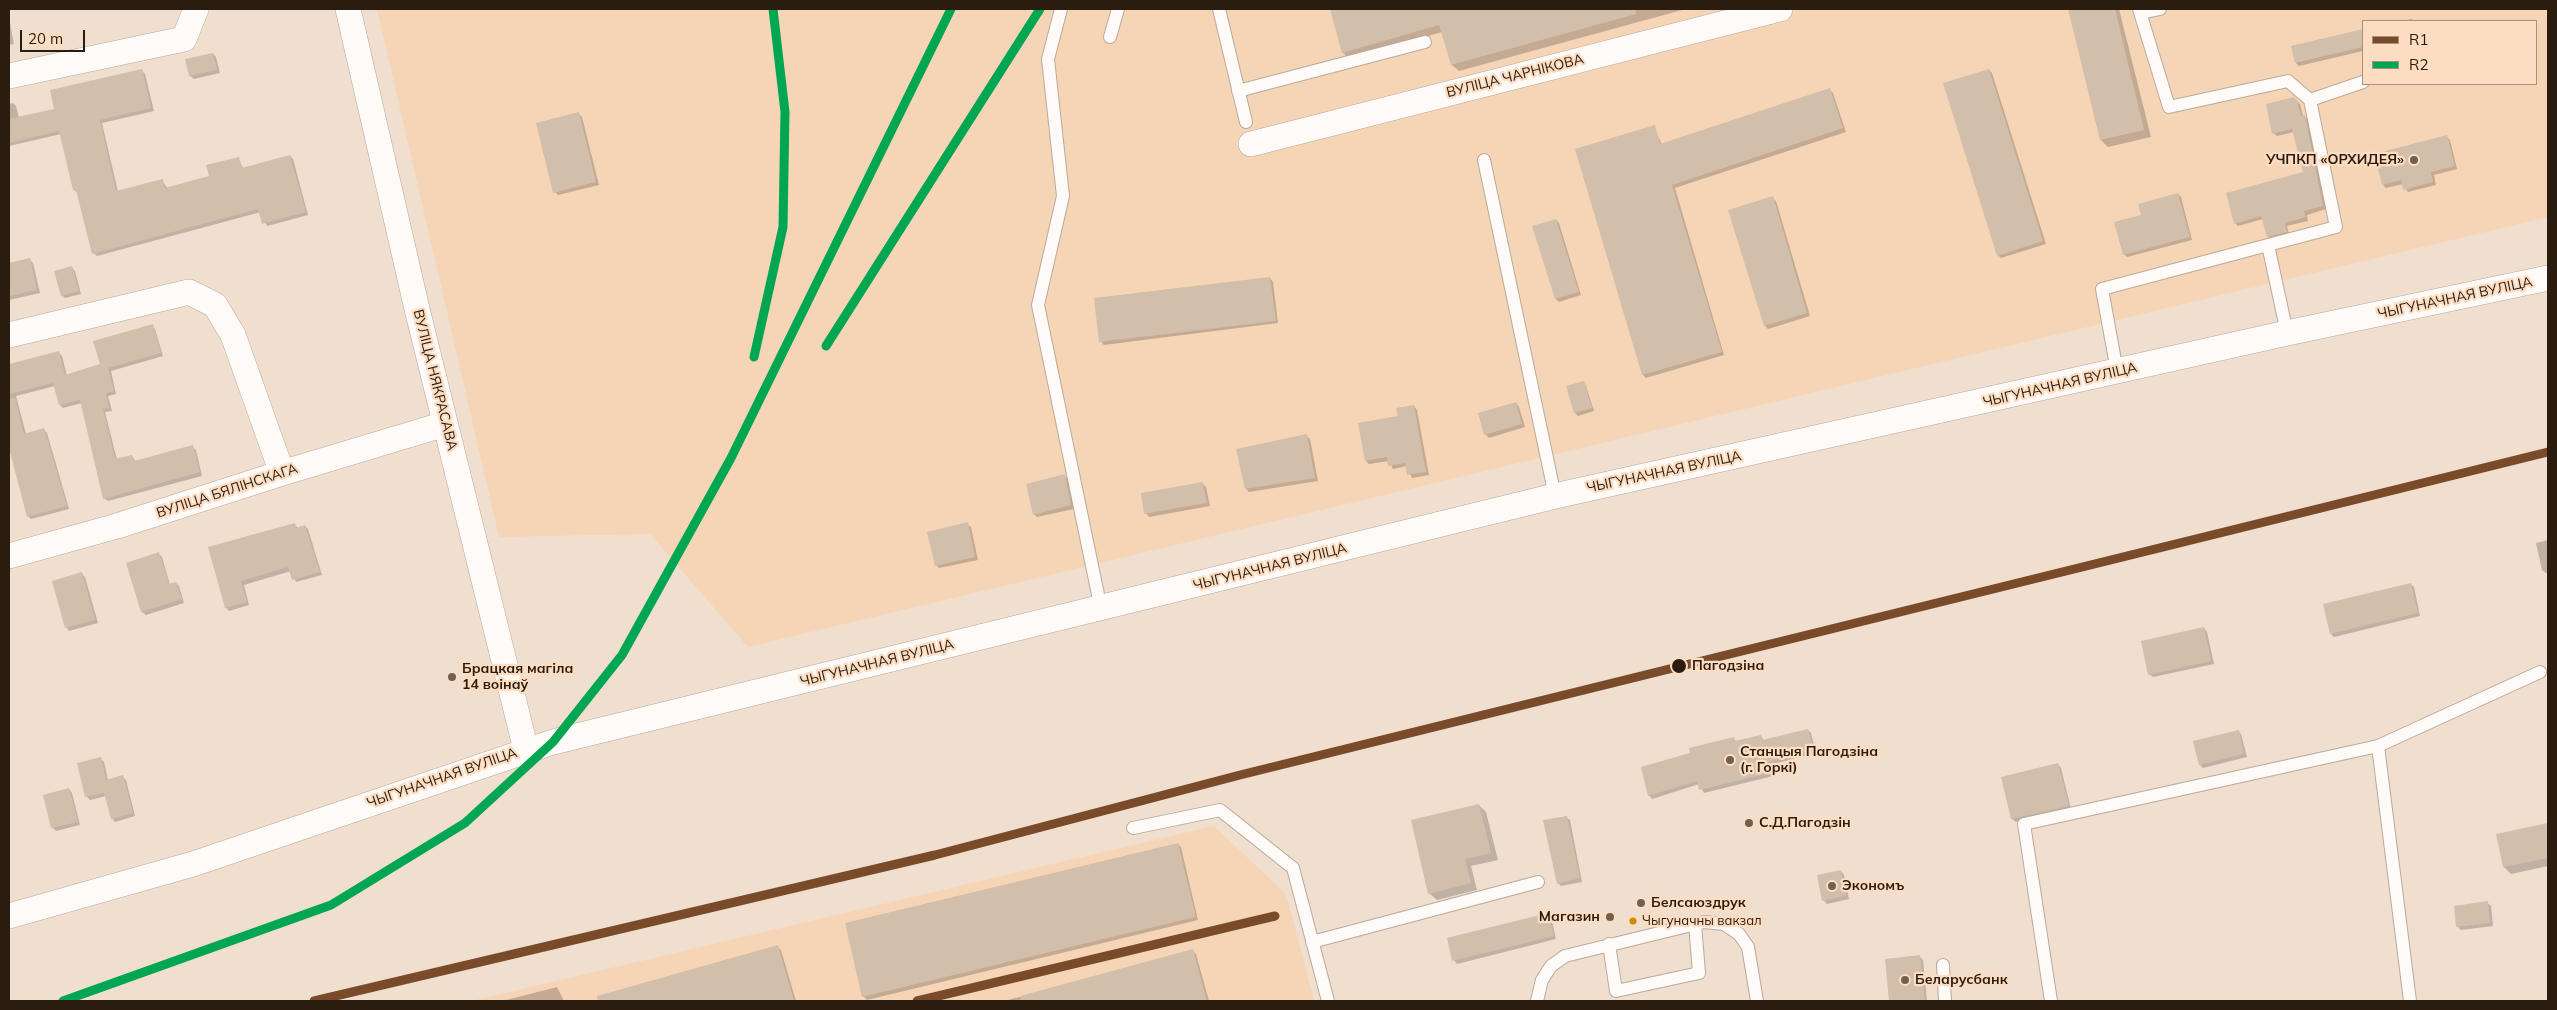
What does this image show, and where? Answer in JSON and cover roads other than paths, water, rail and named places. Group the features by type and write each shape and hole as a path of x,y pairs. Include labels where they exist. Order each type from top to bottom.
{"street":[{"path":"9,76 184,40 196,9"},
{"name":"ВУЛІЦА НЯКРАСАВА","path":"348,9 445,424 526,750"},
{"name":"ВУЛІЦА ЧАРНІКОВА","path":"1248,133 1780,9"},
{"name":"ЧЫГУНАЧНАЯ ВУЛІЦА","path":"9,916 193,864 526,750 1555,496 2118,372 2286,333 2548,278"},
{"path":"9,335 189,292 215,305 233,335 282,473"},
{"name":"ВУЛІЦА БЯЛІНСКАГА","path":"9,556 117,526 282,473 445,424"}],"lane":[{"path":"1061,9 1048,59 1063,196 1038,305 1101,609"},
{"path":"1110,37 1118,9"},
{"path":"1219,9 1248,133"},
{"path":"2118,372 2102,289 2336,227 2310,100 2288,82 2169,107 2140,11 2160,9"},
{"path":"1238,91 1424,42"},
{"path":"2310,100 2362,82"},
{"path":"1484,160 1555,496"},
{"path":"2268,245 2286,333"},
{"path":"2051,1001 2024,824 2378,746 2540,672"},
{"path":"2378,746 2410,1001"},
{"path":"1133,828 1220,810 1293,868 1328,1001"},
{"path":"1312,942 1538,882"},
{"path":"1536,1001 1542,980 1552,966 1565,956 1704,922 1724,924 1739,934 1748,947 1758,1001"},
{"path":"1609,944 1616,991 1699,973 1696,924"},
{"path":"1943,965 1945,1001"}],"place":[{"name":"УЧПКП «ОРХИДЕЯ»","path":"2414,160"},
{"name":"Пагодзіна","path":"1679,666"},
{"name":"Брацкая магіла 14 воінаў","path":"452,677"},
{"name":"Станцыя Пагодзіна (г. Горкі)","path":"1730,760"},
{"name":"С.Д.Пагодзін","path":"1749,823"},
{"name":"Экономъ","path":"1832,886"},
{"name":"Белсаюздрук","path":"1641,903"},
{"name":"Магазин","path":"1610,917"},
{"name":"Чыгуначны вакзал","path":"1633,921"},
{"name":"Беларусбанк","path":"1905,980"}]}
